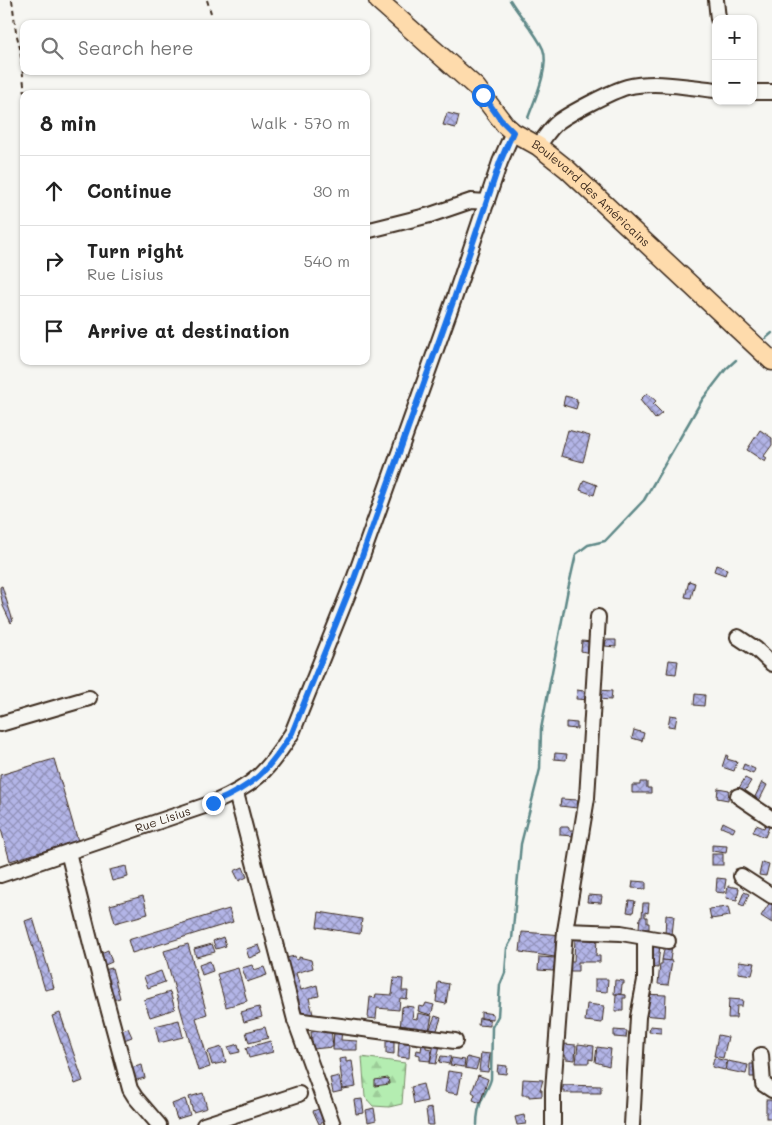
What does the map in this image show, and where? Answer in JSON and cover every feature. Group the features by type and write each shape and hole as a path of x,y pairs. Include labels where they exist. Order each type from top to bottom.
{"main road":[{"name":"Boulevard des Américains","path":"378,0 476,88 505,125 513,132 538,146 582,183 772,361"}],"street":[{"path":"716,0 718,15"},
{"path":"538,146 556,123 626,87 678,85 712,89"},
{"path":"757,92 772,92"},
{"name":"Rue Lisius","path":"0,875 213,803 240,805 253,782 279,754 292,733 357,570 500,162 513,132"},
{"path":"370,230 471,202 487,202"},
{"path":"553,1125 553,1090 565,931 587,798 598,617"},
{"path":"738,637 772,664"},
{"path":"0,724 90,698"},
{"path":"738,796 772,819"},
{"path":"240,805 294,1020 332,1125"},
{"path":"68,852 130,1089 158,1125"},
{"path":"741,876 772,896"},
{"path":"565,931 621,933 668,941"},
{"path":"632,1125 638,1018 645,980 644,938"},
{"path":"294,1020 456,1041"},
{"path":"761,1055 763,1084 772,1090"},
{"path":"204,1125 298,1094"}],"path":[{"path":"12,0 20,48"},
{"path":"207,0 211,13"},
{"path":"23,75 25,90"}],"green space":[{"path":"362,1057 405,1063 402,1104 389,1107 373,1106 365,1097"}],"building":[{"path":"447,113 459,116 456,128 443,125"},
{"path":"647,393 656,401 653,404 662,413 655,419 640,400"},
{"path":"565,396 577,399 576,409 563,405"},
{"path":"568,430 590,436 583,462 561,456"},
{"path":"760,430 772,438 772,445 764,456 767,458 765,462 747,450"},
{"path":"584,480 597,485 594,495 580,490"},
{"path":"716,565 727,569 725,575 714,571"},
{"path":"689,581 695,583 691,598 685,597"},
{"path":"2,586 13,621 11,623 3,606 0,591"},
{"path":"606,640 616,640 616,647 605,646"},
{"path":"582,641 591,642 590,653 581,651"},
{"path":"669,660 678,661 676,674 667,673"},
{"path":"577,690 591,692 590,700 576,699"},
{"path":"599,690 612,691 611,700 598,699"},
{"path":"695,694 705,695 704,706 694,705"},
{"path":"670,715 677,716 675,727 668,726"},
{"path":"566,722 577,723 577,729 566,728"},
{"path":"634,730 644,733 642,741 632,738"},
{"path":"555,753 567,754 566,760 554,759"},
{"path":"726,755 728,756 727,759 737,762 734,771 722,767"},
{"path":"54,759 78,841 10,861 0,826 0,775"},
{"path":"744,764 755,769 753,774 742,769"},
{"path":"745,778 751,781 745,791 739,788"},
{"path":"640,782 647,782 647,788 651,788 651,793 632,793 632,785 640,785"},
{"path":"762,782 767,785 758,803 753,801"},
{"path":"718,788 729,790 728,800 717,798"},
{"path":"561,799 578,800 577,808 560,806"},
{"path":"723,822 735,828 733,832 721,827"},
{"path":"756,825 764,828 765,825 769,827 765,837 753,832"},
{"path":"560,827 569,827 569,830 574,830 574,836 560,835"},
{"path":"712,845 727,846 726,853 712,851"},
{"path":"712,854 723,854 723,865 712,865"},
{"path":"762,862 769,864 766,876 759,875"},
{"path":"126,866 128,877 112,881 109,870"},
{"path":"243,867 247,877 239,881 234,871"},
{"path":"717,878 726,879 724,893 716,892"},
{"path":"633,881 646,882 646,889 632,888"},
{"path":"728,886 739,888 737,900 726,898"},
{"path":"744,892 749,894 744,906 739,904"},
{"path":"588,895 602,896 601,903 587,902"},
{"path":"143,896 148,914 115,923 110,905"},
{"path":"772,899 772,923 761,916"},
{"path":"629,900 635,901 633,913 627,912"},
{"path":"643,903 649,903 648,913 645,912 647,923 649,923 649,929 645,929 648,930 647,935 632,933 632,928 639,928"},
{"path":"728,907 730,916 711,919 709,909"},
{"path":"229,909 233,922 132,953 128,940"},
{"path":"319,912 362,919 360,934 317,927"},
{"path":"666,915 674,916 672,935 665,935"},
{"path":"33,918 54,988 45,990 25,921"},
{"path":"522,932 564,935 562,958 520,952"},
{"path":"223,937 226,946 216,949 213,941"},
{"path":"575,937 597,938 596,956 600,956 600,962 578,962 578,971 569,971 569,961 574,961"},
{"path":"649,942 660,943 658,968 647,967"},
{"path":"188,944 207,1014 196,1018 210,1067 198,1071 164,951"},
{"path":"212,944 215,952 196,957 194,949"},
{"path":"665,944 672,945 670,961 662,960"},
{"path":"259,945 262,953 249,958 246,949"},
{"path":"108,950 112,962 105,965 101,953"},
{"path":"295,956 296,960 299,957 311,960 313,968 296,973 301,990 317,985 319,996 309,998 314,1018 298,1016 281,959"},
{"path":"539,957 556,958 553,971 538,970"},
{"path":"662,960 672,961 668,985 658,984"},
{"path":"210,961 213,971 202,975 199,965"},
{"path":"739,961 755,963 752,975 738,973"},
{"path":"252,965 254,970 264,967 267,975 247,982 242,968"},
{"path":"112,968 120,998 112,1000 104,970"},
{"path":"238,968 247,1001 226,1007 217,974"},
{"path":"161,971 165,982 148,988 144,977"},
{"path":"394,978 403,979 402,991 408,991 407,999 400,998 399,1010 377,1008 376,1019 368,1018 370,997 375,998 376,994 392,995"},
{"path":"595,979 608,979 607,992 595,991"},
{"path":"615,980 624,981 621,994 614,994"},
{"path":"438,982 449,984 446,1004 436,1002"},
{"path":"170,992 175,1009 150,1017 144,1000"},
{"path":"616,994 626,995 626,998 623,998 623,1011 615,1011"},
{"path":"643,994 666,995 665,1017 642,1015"},
{"path":"729,999 743,1000 742,1006 737,1006 736,1018 728,1018"},
{"path":"426,1003 434,1005 431,1015 418,1011 419,1006 424,1007"},
{"path":"587,1004 604,1006 602,1023 585,1021"},
{"path":"259,1007 262,1017 244,1022 241,1012"},
{"path":"402,1007 414,1007 412,1018 417,1019 418,1013 432,1016 428,1035 400,1030"},
{"path":"481,1012 493,1014 493,1019 481,1018"},
{"path":"60,1013 83,1081 75,1084 52,1016"},
{"path":"435,1016 441,1018 436,1033 429,1031"},
{"path":"479,1018 490,1020 490,1026 478,1025"},
{"path":"179,1020 183,1037 159,1043 155,1026"},
{"path":"650,1026 661,1027 661,1033 649,1032"},
{"path":"265,1027 268,1038 249,1043 246,1032"},
{"path":"334,1027 342,1028 341,1040 357,1041 357,1050 333,1050"},
{"path":"128,1028 132,1037 124,1040 120,1031"},
{"path":"331,1029 333,1047 313,1049 311,1032"},
{"path":"614,1030 627,1031 626,1038 614,1037"},
{"path":"718,1035 728,1037 723,1058 714,1056"},
{"path":"386,1040 394,1040 394,1054 386,1053"},
{"path":"270,1041 273,1052 249,1058 246,1048"},
{"path":"399,1041 410,1042 409,1058 398,1057"},
{"path":"238,1044 240,1052 231,1054 228,1047"},
{"path":"422,1044 426,1045 426,1048 432,1049 430,1061 420,1060 420,1055 416,1054 417,1050 421,1051"},
{"path":"434,1044 440,1045 436,1064 430,1063"},
{"path":"564,1044 576,1045 575,1060 566,1059 566,1056 561,1055"},
{"path":"578,1044 594,1046 593,1060 589,1059 589,1063 576,1063"},
{"path":"222,1047 226,1062 212,1065 208,1051"},
{"path":"597,1047 611,1049 609,1066 595,1062"},
{"path":"481,1053 490,1054 488,1072 479,1071"},
{"path":"441,1056 451,1057 449,1064 439,1062"},
{"path":"467,1057 479,1060 476,1070 465,1068"},
{"path":"346,1058 346,1062 352,1061 356,1087 343,1089 339,1059"},
{"path":"452,1058 465,1060 464,1067 450,1065"},
{"path":"714,1058 727,1061 725,1070 712,1067"},
{"path":"728,1061 748,1065 746,1074 726,1070"},
{"path":"750,1064 756,1064 755,1077 750,1077"},
{"path":"142,1065 145,1078 133,1081 130,1068"},
{"path":"498,1065 507,1066 506,1074 497,1073"},
{"path":"448,1071 462,1073 458,1094 445,1092"},
{"path":"478,1075 488,1079 480,1103 473,1100 475,1094 472,1092"},
{"path":"339,1076 342,1091 333,1093 330,1078"},
{"path":"388,1078 389,1084 375,1086 375,1080"},
{"path":"523,1079 543,1080 540,1090 542,1090 542,1096 529,1097 529,1095 522,1095"},
{"path":"423,1084 427,1101 414,1104 411,1087"},
{"path":"563,1085 601,1086 601,1093 564,1093 564,1090 559,1090 559,1088 563,1088"},
{"path":"203,1093 207,1108 193,1112 189,1097"},
{"path":"185,1099 190,1115 177,1119 172,1104"},
{"path":"362,1099 364,1113 356,1114 354,1100"},
{"path":"766,1100 772,1100 772,1118 766,1118"},
{"path":"321,1108 326,1121 319,1124 313,1111"},
{"path":"374,1108 376,1120 368,1122 366,1110"},
{"path":"432,1108 434,1125 428,1125 426,1109"},
{"path":"524,1115 526,1124 517,1125 515,1117"}],"waterway":[{"path":"510,0 536,36 545,56 543,74 528,118"},
{"path":"766,338 772,333"},
{"path":"477,1125 482,1099 491,1079 492,1027 498,1016 500,985 505,973 507,948 512,939 521,844 540,769 541,729 576,554 588,545 605,541 644,500 702,400 726,369 736,360"}],"route":[{"path":"213,803 236,793 253,782 279,754 292,733 354,579 455,296 500,162 513,132 500,119 483,95"}]}
